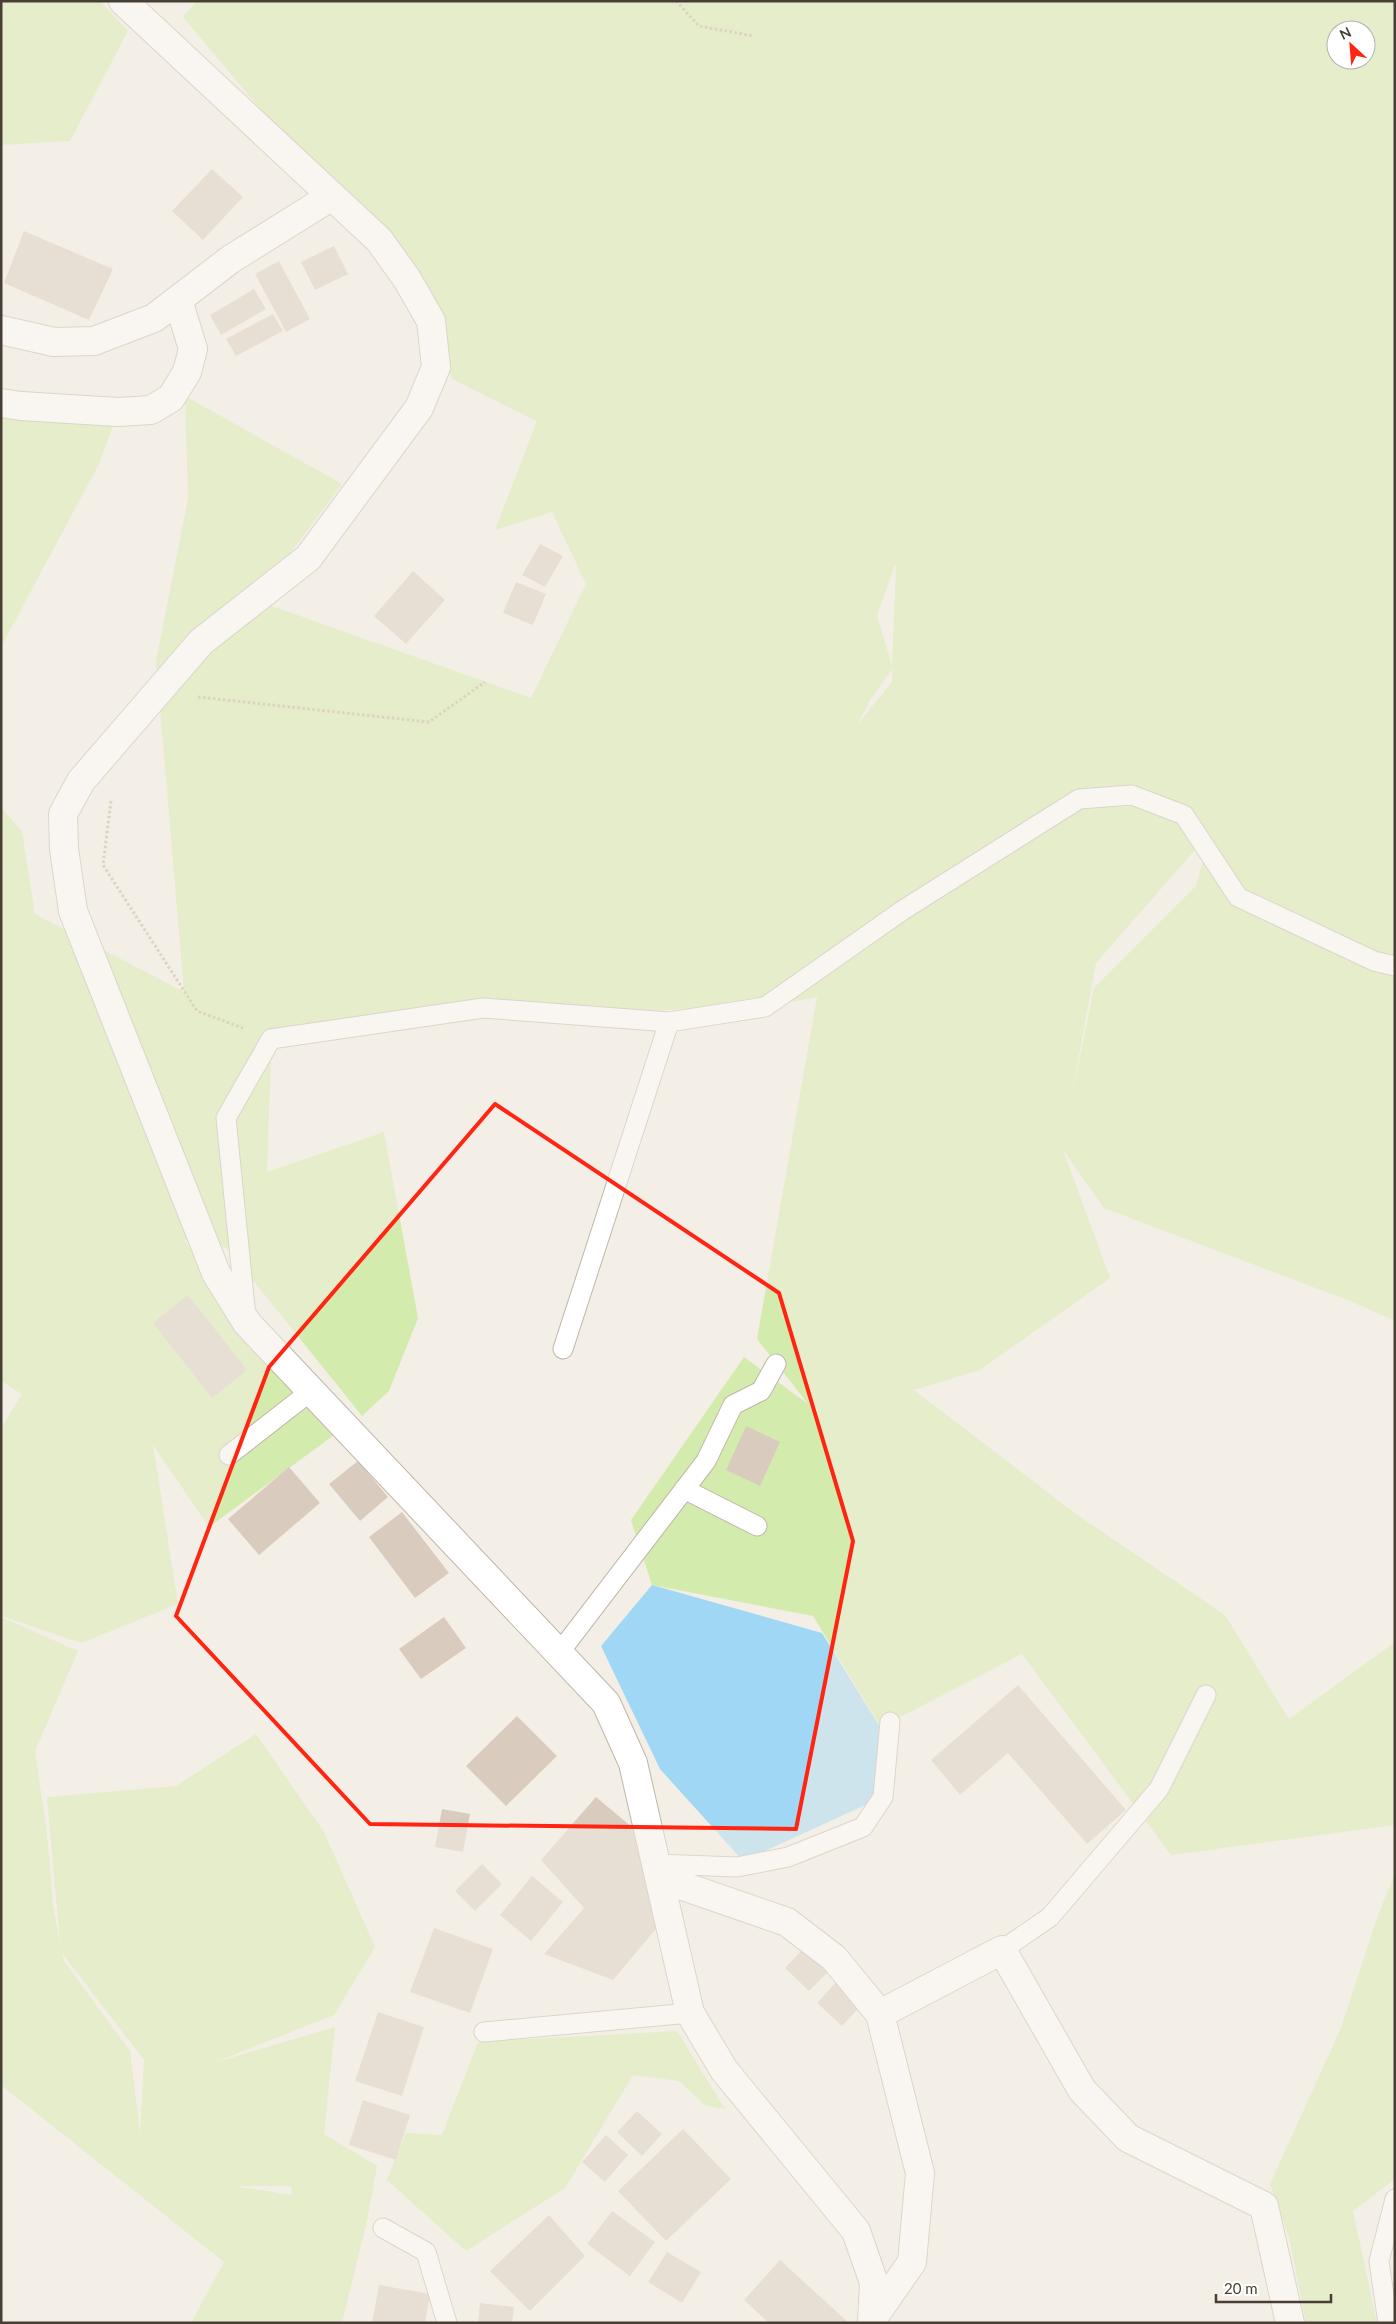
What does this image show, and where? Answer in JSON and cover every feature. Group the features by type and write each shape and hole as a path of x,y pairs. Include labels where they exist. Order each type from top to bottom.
{"street":[{"path":"123,1 379,240 407,279 430,321 436,368 419,408 308,558 202,642 82,781 63,814 64,849 72,911 216,1273 246,1323 606,1704 634,1763 690,2013 724,2070 856,2231 874,2283 873,2320"},
{"path":"1,330 54,342 94,341 154,318 231,259 332,196"},
{"path":"1,403 118,412 151,410 171,398 187,372 192,349 178,300"},
{"path":"658,1871 787,1922 834,1958 880,2014 920,2173 912,2262 873,2320"},
{"path":"880,2014 1002,1950 1082,2090 1128,2138 1264,2206 1290,2323"}],"lane":[{"path":"246,1323 226,1118 271,1039 483,1008 669,1022 764,1007 903,910 1079,799 1132,795 1184,814 1238,897 1374,961 1395,966"},
{"path":"563,1349 669,1022"},
{"path":"559,1653 706,1461 733,1405 761,1391 776,1364"},
{"path":"229,1455 311,1391"},
{"path":"684,1489 757,1526"},
{"path":"1002,1950 1050,1917 1159,1789 1206,1695"},
{"path":"658,1871 737,1867 788,1857 863,1827 883,1797 890,1722"},
{"path":"484,2032 690,2013"},
{"path":"1388,2323 1379,2261 1395,2199"},
{"path":"383,2228 426,2252 448,2323"}],"path":[{"path":"676,1 699,26 754,36"},
{"path":"168,681 175,695 429,722 485,682"},
{"path":"112,793 103,865 197,1010 271,1039"}],"highlighted area":[{"path":"495,1104 779,1293 853,1541 796,1829 370,1824 176,1616 269,1367"}],"green space":[{"path":"1,1 100,1 128,31 70,141 1,145"},
{"path":"197,1 1395,1 1395,1321 1350,1301 1104,1208 1063,1150 1110,1278 980,1370 914,1390 1076,1514 1225,1615 1289,1719 1395,1642 1395,1825 1171,1855 1022,1654 881,1727 813,1616 652,1585 631,1520 744,1357 808,1404 757,1339 817,997 776,1005 272,1028 267,1172 384,1132 418,1318 389,1391 362,1416 227,1248 184,1240 279,1370 334,1435 209,1527 153,1445 178,1604 81,1643 1,1616 1,1428 22,1394 1,1381 1,807 22,832 35,914 184,992 156,661 188,499 185,396 342,484 255,600 531,698 586,584 552,512 495,530 537,421 452,379 431,321 349,193 337,200 183,17","holes":["896,566 892,666 877,615","892,669 892,682 857,725 872,697","1210,833 1196,886 1094,988 1070,1105 1096,963"]},
{"path":"1,402 118,412 99,464 1,647"},
{"path":"1,1617 78,1651 35,1751 47,1834 53,1904 60,1943 47,1797 176,1786 256,1734 324,1832 375,1947 334,2015 213,2063 335,2027 324,2134 377,2166 367,2221 342,2323 191,2323 224,2262 1,2085","holes":["62,1953 144,2060 140,2134 130,2051 64,1961","240,2186 291,2186 292,2195 240,2187"]},
{"path":"1395,1873 1395,2179 1353,2211 1377,2323 1306,2323 1289,2237 1270,2184 1341,2028 1377,1918"},
{"path":"677,2031 725,2109 706,2106 679,2081 633,2075 565,2188 466,2251 387,2180 406,2133 442,2135 478,2042"}],"water":[{"path":"652,1585 822,1633 880,1727 883,1797 743,1861 660,1769 601,1646"}],"building":[{"path":"212,169 243,197 203,240 172,211"},
{"path":"24,231 113,269 89,320 4,283"},
{"path":"334,246 348,274 315,290 301,262"},
{"path":"279,261 310,319 286,332 255,274"},
{"path":"254,289 266,309 221,335 210,315"},
{"path":"273,314 283,331 236,356 226,339"},
{"path":"540,544 563,556 545,587 522,575"},
{"path":"413,571 445,600 406,644 374,616"},
{"path":"516,582 546,594 533,625 503,613"},
{"path":"188,1295 247,1370 212,1398 153,1323"},
{"path":"746,1426 780,1442 760,1486 726,1470"},
{"path":"358,1461 388,1497 360,1521 329,1484"},
{"path":"289,1467 320,1503 259,1555 228,1519"},
{"path":"402,1512 449,1573 415,1598 369,1537"},
{"path":"444,1617 466,1648 421,1679 399,1649"},
{"path":"1018,1685 1126,1810 1087,1844 1008,1753 960,1795 931,1760"},
{"path":"517,1716 557,1756 506,1806 466,1766"},
{"path":"596,1797 639,1833 661,1923 613,1980 544,1954 584,1908 541,1860"},
{"path":"442,1809 470,1814 463,1852 435,1847"},
{"path":"482,1864 502,1884 475,1911 455,1891"},
{"path":"532,1876 563,1902 531,1941 500,1915"},
{"path":"434,1928 493,1949 470,2013 410,1992"},
{"path":"805,1947 830,1970 809,1991 785,1968"},
{"path":"837,1981 862,2005 842,2026 817,2003"},
{"path":"378,2012 424,2027 402,2096 355,2081"},
{"path":"363,2100 410,2115 396,2160 349,2145"},
{"path":"637,2111 662,2134 642,2156 617,2132"},
{"path":"683,2129 731,2179 666,2241 618,2191"},
{"path":"606,2135 628,2155 605,2182 582,2162"},
{"path":"612,2211 655,2242 630,2276 587,2244"},
{"path":"549,2215 585,2256 530,2311 490,2271"},
{"path":"667,2252 701,2272 682,2303 648,2282"},
{"path":"780,2260 849,2323 769,2323 744,2300"},
{"path":"379,2285 430,2294 425,2323 372,2323"},
{"path":"480,2303 514,2307 512,2323 478,2323"}]}
